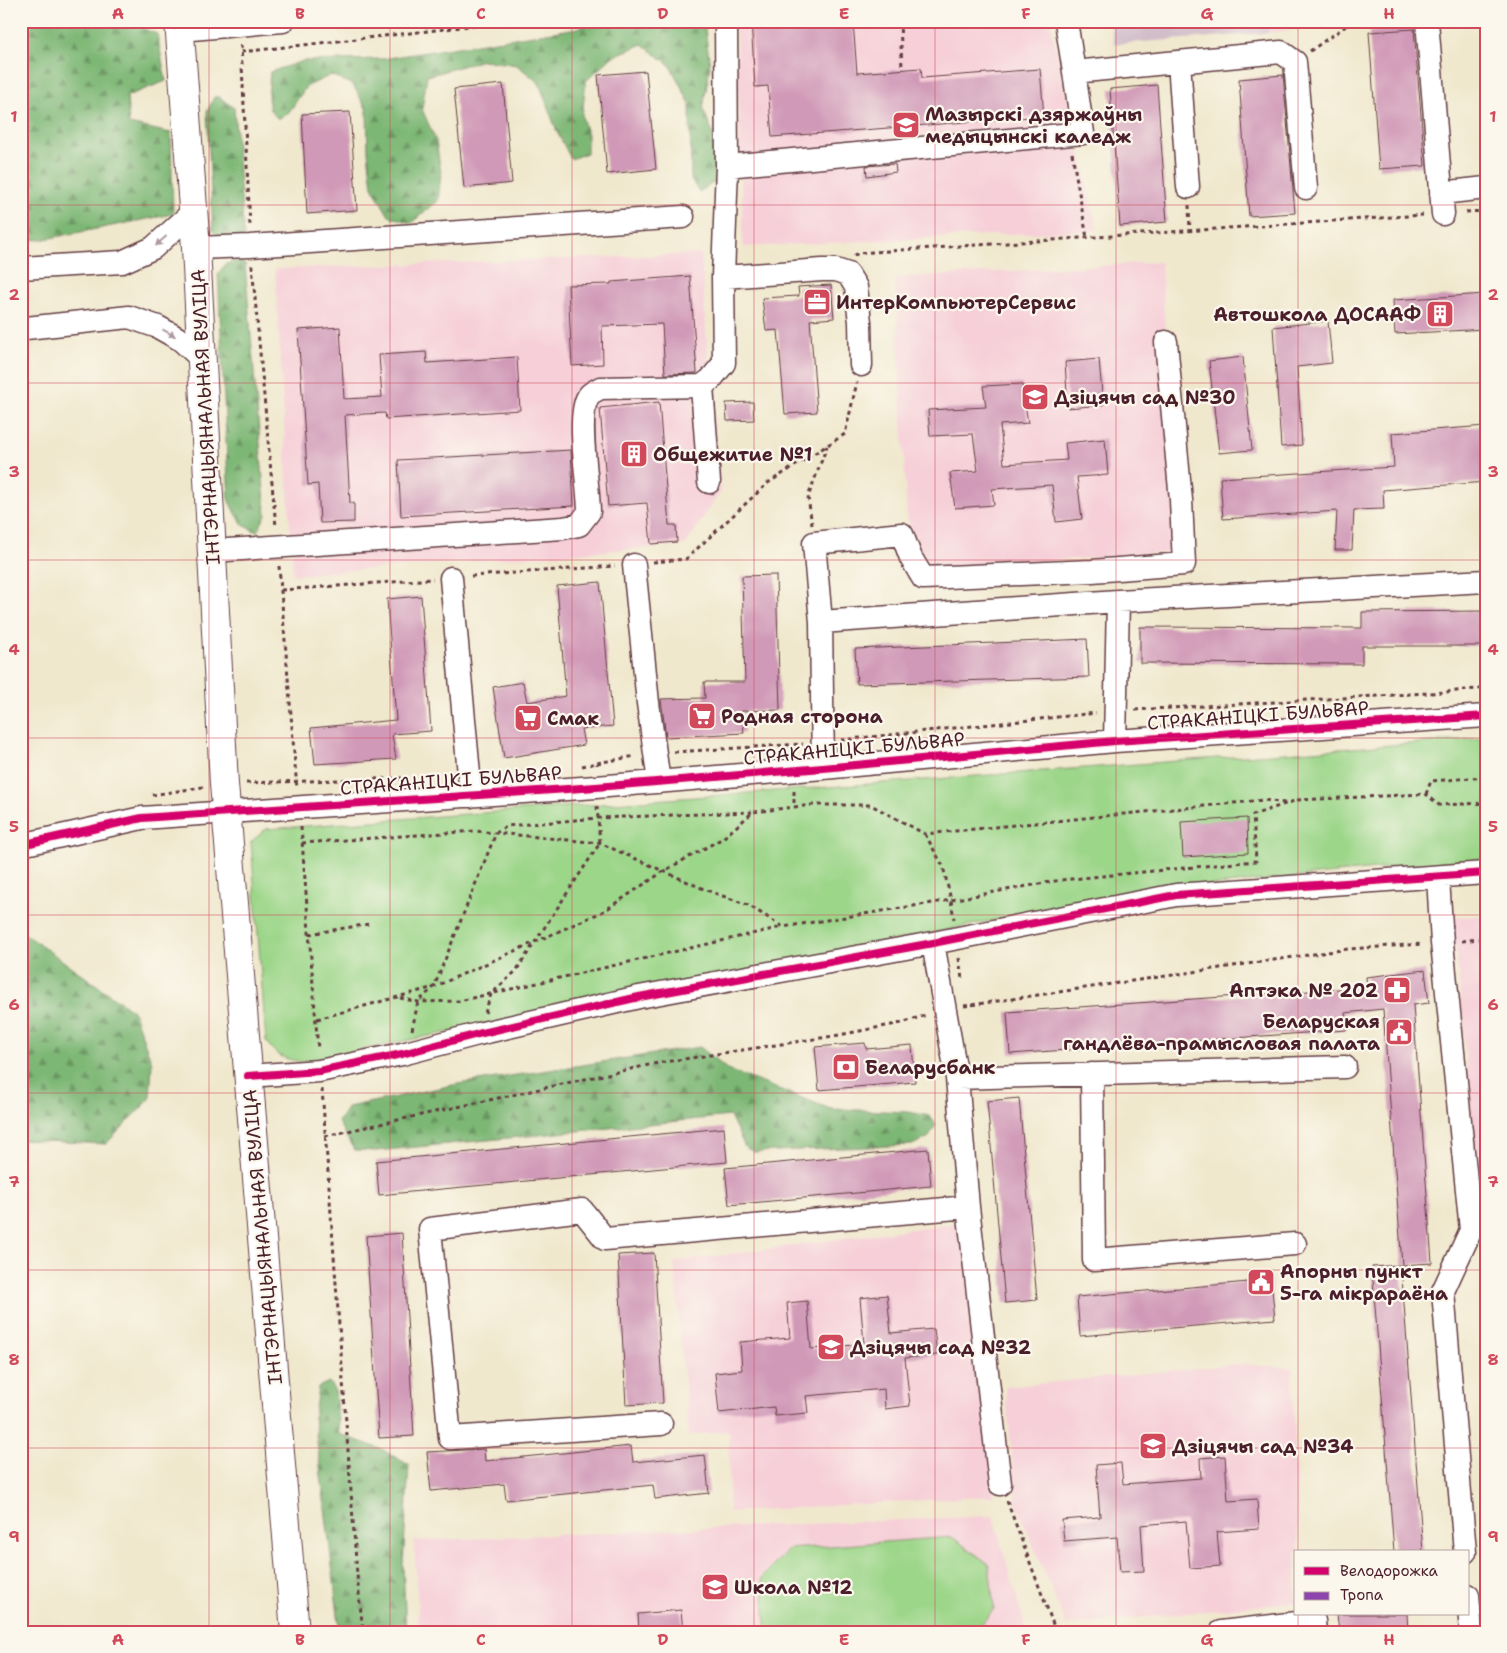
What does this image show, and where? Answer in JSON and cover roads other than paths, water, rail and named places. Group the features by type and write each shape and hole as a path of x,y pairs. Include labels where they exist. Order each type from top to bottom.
{"main road":[{"name":"ІНТЭРНАЦЫЯНАЛЬНАЯ ВУЛІЦА","path":"180,25 203,360 211,551 226,813 295,1632"}],"street":[{"path":"180,25 240,25 283,21"},
{"path":"211,551 563,528 579,525 589,512 583,435 584,404 589,394 600,388 702,386 711,379 724,363 723,277 727,166 726,21"},
{"path":"727,166 1083,133 1066,21"},
{"path":"1427,21 1442,204 1486,188"},
{"path":"1074,72 1281,52 1295,62 1306,188"},
{"path":"1180,62 1188,187"},
{"path":"21,268 122,262 153,248 194,211"},
{"path":"196,248 683,217"},
{"path":"723,277 836,270 848,274 856,287 860,322 861,365"},
{"path":"21,327 128,317 158,327 181,340 203,360"},
{"path":"823,768 821,622 814,543 902,534 911,558 922,578 1092,571 1184,564 1181,491 1166,342"},
{"path":"702,386 710,482"},
{"path":"634,565 654,753 659,782"},
{"path":"451,578 471,796"},
{"path":"821,622 1118,601 1486,581"},
{"path":"1115,741 1118,601"},
{"name":"СТРАКАНІЦКІ БУЛЬВАР","path":"226,813 659,782 1115,741 1486,716"},
{"path":"21,845 142,818 226,813"},
{"path":"248,1076 319,1071 409,1052 639,997 1176,895 1486,873"},
{"path":"1438,877 1442,943 1471,1230 1444,1291 1465,1550"},
{"path":"933,942 958,1004 957,1078 968,1207 1000,1484"},
{"path":"957,1078 1345,1067"},
{"path":"1092,1074 1094,1260 1295,1244"},
{"path":"661,1424 450,1438 430,1229 582,1210 605,1239 968,1207"},
{"path":"1470,1616 1471,1632"},
{"path":"1221,1632 1314,1621 1315,1632"}],"place":[{"name":"Мазырскі дзяржаўны медыцынскі каледж","path":"906,125"},
{"name":"ИнтерКомпьютерСервис","path":"817,302"},
{"name":"Автошкола ДОСААФ","path":"1440,314"},
{"name":"Дзіцячы сад №30","path":"1035,397"},
{"name":"Общежитие №1","path":"634,454"},
{"name":"Родная сторона","path":"702,716"},
{"name":"Смак","path":"528,718"},
{"name":"Аптэка № 202","path":"1397,990"},
{"name":"Беларуская гандлёва-прамысловая палата","path":"1399,1032"},
{"name":"Беларусбанк","path":"846,1067"},
{"name":"Апорны пункт 5-га мікрараёна","path":"1261,1282"},
{"name":"Дзіцячы сад №32","path":"831,1347"},
{"name":"Дзіцячы сад №34","path":"1153,1446"},
{"name":"Школа №12","path":"715,1587"}]}
